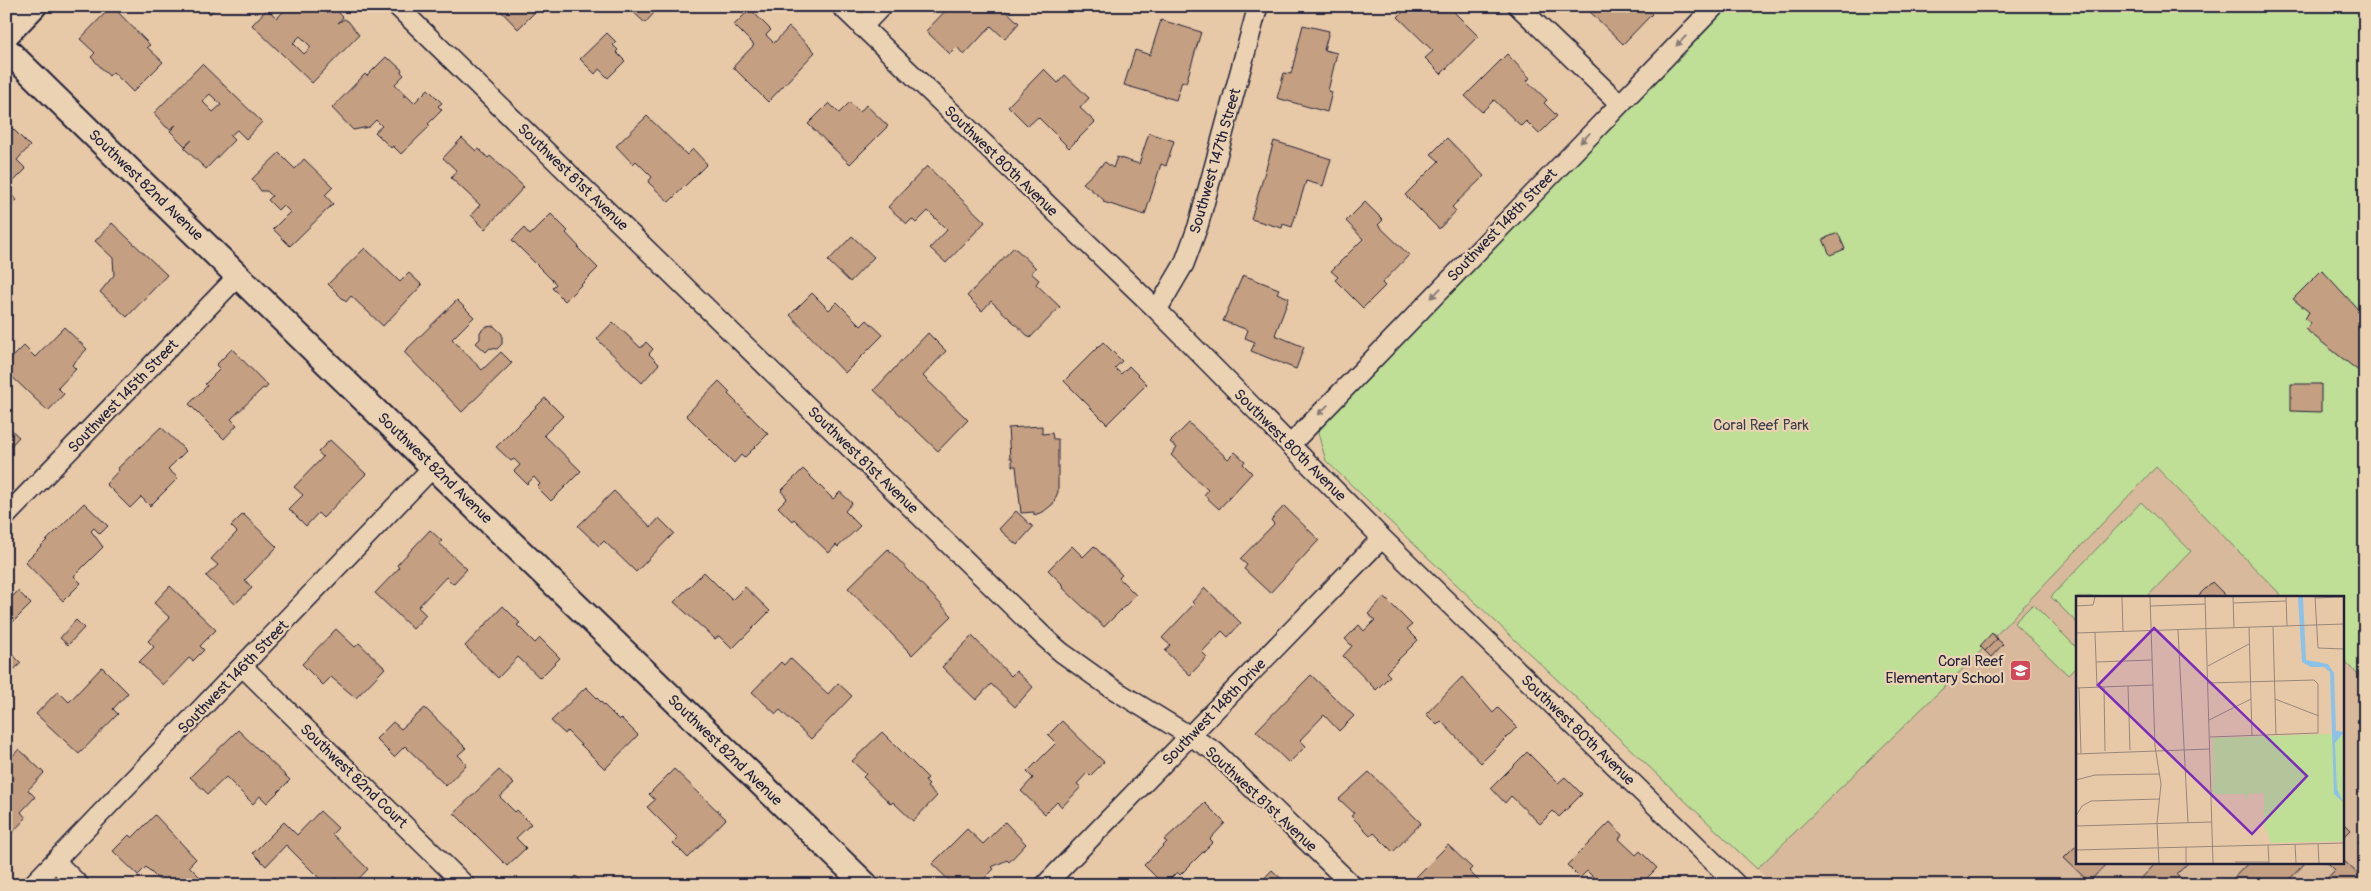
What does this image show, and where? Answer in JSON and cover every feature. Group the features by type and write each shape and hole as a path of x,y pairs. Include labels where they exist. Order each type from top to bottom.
{"street":[{"path":"6,35 34,6"},
{"name":"Southwest 81st Avenue","path":"397,6 1043,636 1061,652 1110,687 1214,751 1352,885"},
{"name":"Southwest 80th Avenue","path":"842,6 1157,310 1382,538 1738,885"},
{"path":"862,27 882,6"},
{"name":"Southwest 147th Street","path":"1157,310 1184,264 1198,226 1258,6"},
{"path":"1518,6 1619,103"},
{"name":"Southwest 148th Street","path":"1290,445 1619,103 1715,6"},
{"name":"Southwest 82nd Avenue","path":"6,49 433,467 866,885"},
{"name":"Southwest 145th Street","path":"6,516 239,275"},
{"name":"Southwest 146th Street","path":"32,885 433,467"},
{"name":"Southwest 148th Drive","path":"1045,885 1382,538"},
{"name":"Southwest 82nd Court","path":"243,667 465,885"},
{"path":"55,861 79,885"}],"shaded area":[{"name":"Coral Reef Elementary School","path":"2156,467 2282,596 2076,596 2076,864 2344,864 2344,660 2365,681 2365,885 1773,885 1757,869 1978,654"}],"green space":[{"name":"Coral Reef Park","path":"1728,6 2365,6 2365,681 2344,660 2344,596 2282,596 2156,467 1978,654 1757,869 1326,461 1316,426"},
{"path":"2141,502 2191,551 2148,596 2076,596 2076,622 2051,597"},
{"path":"2033,604 2076,647 2076,667 2068,675 2014,623"}],"building":[{"path":"112,6 150,45 147,47 163,62 133,92 113,72 109,76 91,57 95,53 80,39"},
{"path":"203,6 217,6 210,14"},
{"path":"280,6 322,6 323,8 332,6 343,17 338,23 344,19 348,21 359,35 312,83 252,25 267,9 277,18 284,11","holes":["300,36 311,47 304,54 293,43"]},
{"path":"501,6 541,6 518,29 499,9"},
{"path":"627,6 647,6 654,13 645,23"},
{"path":"950,6 1001,6 1019,23 1005,39 991,26 964,55 957,47 950,54 926,31"},
{"path":"1409,6 1448,6 1478,36 1441,74 1425,58 1433,51 1398,17"},
{"path":"1584,6 1644,6 1652,14 1623,44"},
{"path":"750,9 771,30 766,35 774,43 789,27 815,52 768,102 733,67 754,45 734,25"},
{"path":"1161,20 1201,32 1186,83 1182,81 1176,100 1124,85 1135,50 1150,55"},
{"path":"1303,25 1329,31 1324,50 1337,53 1328,91 1332,92 1327,112 1277,98 1284,73 1291,74"},
{"path":"607,33 616,42 613,45 618,50 616,52 625,61 608,78 599,69 595,74 580,59"},
{"path":"1507,54 1530,78 1527,81 1547,100 1544,103 1557,116 1539,134 1526,121 1521,126 1494,100 1482,112 1465,96"},
{"path":"386,57 402,70 401,72 404,75 395,84 404,94 404,97 406,95 414,103 428,89 442,103 438,106 442,110 428,124 430,126 401,154 393,146 391,148 375,132 382,126 376,120 369,127 353,130 332,108 365,74 367,76"},
{"path":"202,64 262,122 246,139 237,130 230,136 234,140 206,169 184,148 192,140 185,146 170,131 176,125 170,129 166,127 154,113","holes":["210,94 221,105 213,112 202,101"]},
{"path":"1044,69 1058,83 1065,75 1089,98 1080,108 1095,122 1069,148 1038,117 1028,126 1008,106"},
{"path":"850,102 860,112 866,105 888,126 850,164 808,124 829,103 839,113"},
{"path":"647,116 687,155 693,149 707,164 669,202 648,182 652,177 636,161 633,164 616,146"},
{"path":"13,129 30,146 17,160 26,169 6,189 6,136"},
{"path":"1149,133 1174,141 1166,166 1161,164 1145,215 1103,202 1104,200 1083,183 1105,162 1113,168 1117,157 1139,164"},
{"path":"462,138 476,151 479,149 488,158 490,156 524,187 485,229 471,215 480,205 451,178 457,171 443,158"},
{"path":"1447,138 1484,176 1452,207 1456,211 1439,229 1405,195 1439,161 1431,154"},
{"path":"1274,141 1331,159 1323,186 1306,181 1292,227 1283,224 1282,228 1251,219"},
{"path":"279,153 295,169 304,159 333,187 325,195 333,204 290,246 273,229 290,212 283,205 278,210 268,200 272,196 267,191 261,191 252,179"},
{"path":"927,166 985,222 946,263 930,248 947,230 928,211 916,223 912,219 907,224 888,207"},
{"path":"6,191 17,200 6,211"},
{"path":"1365,202 1383,220 1378,225 1409,255 1382,283 1385,286 1363,308 1335,280 1338,277 1331,271 1363,239 1346,221"},
{"path":"551,214 568,231 566,233 578,248 598,268 565,301 552,288 556,284 512,240 524,228 530,235"},
{"path":"112,223 167,275 127,317 100,292 114,275 113,258 95,241"},
{"path":"1838,233 1845,249 1830,255 1823,239"},
{"path":"852,236 874,257 850,282 828,261"},
{"path":"1014,247 1036,268 1031,273 1039,280 1036,284 1060,307 1030,338 991,301 982,311 967,296"},
{"path":"365,248 400,282 409,273 422,285 383,326 351,296 346,302 328,284"},
{"path":"2322,270 2365,317 2365,336 2362,338 2365,341 2365,376 2305,329 2311,323 2305,319 2309,312 2293,299"},
{"path":"1243,275 1279,289 1277,293 1289,298 1275,335 1304,347 1296,369 1251,351 1255,342 1245,338 1248,330 1223,321"},
{"path":"812,293 829,310 837,302 861,326 867,320 883,335 845,373 790,315"},
{"path":"457,300 474,317 452,339 482,370 501,352 512,363 462,412 404,352"},
{"path":"613,322 641,348 646,342 653,349 649,354 659,364 642,383 597,339"},
{"path":"494,326 502,334 502,344 497,349 490,348 486,352 476,343 480,339 480,332 485,327"},
{"path":"64,327 87,349 72,365 76,369 58,388 64,394 48,411 6,371 6,364 24,346 35,357"},
{"path":"928,333 946,351 923,376 968,420 938,451 874,390"},
{"path":"1103,342 1122,361 1115,368 1121,374 1129,366 1147,384 1107,424 1064,381"},
{"path":"232,349 268,386 265,389 263,388 231,419 237,425 224,439 189,404 207,386 205,384 220,369 216,365"},
{"path":"719,381 730,392 728,394 768,434 744,458 741,455 734,463 686,415"},
{"path":"2291,384 2321,384 2321,412 2291,411"},
{"path":"545,398 563,416 544,435 581,471 551,501 537,487 540,484 534,477 527,484 514,471 520,465 514,459 511,461 496,447"},
{"path":"1189,423 1228,459 1235,452 1245,461 1243,464 1252,473 1219,509 1204,495 1208,490 1171,455 1177,448 1170,442"},
{"path":"6,425 19,437 6,451"},
{"path":"1042,426 1042,434 1052,433 1053,439 1058,439 1058,492 1053,504 1043,512 1034,515 1034,512 1021,513 1016,466 1012,466 1012,458 1010,458 1008,428"},
{"path":"161,427 186,451 168,469 178,478 150,506 141,497 130,508 106,484 119,470 118,468"},
{"path":"330,440 366,474 323,518 318,513 306,526 289,509 303,495 294,487 323,457 318,452"},
{"path":"803,469 833,499 840,492 852,503 845,511 860,526 829,553 794,519 792,521 778,507 787,498 781,491"},
{"path":"614,491 651,527 659,518 674,533 636,572 604,541 599,546 578,526"},
{"path":"84,503 108,526 100,534 94,528 91,531 103,547 74,576 81,583 63,601 25,562"},
{"path":"1284,506 1319,540 1270,593 1244,569 1247,565 1240,559 1274,524 1271,520"},
{"path":"1016,511 1033,527 1017,545 999,529"},
{"path":"243,514 277,547 245,580 252,588 235,604 206,576 218,565 211,559 237,532 231,526"},
{"path":"430,530 442,541 439,543 467,569 453,584 446,577 418,607 426,615 413,629 375,593 399,568 397,565"},
{"path":"1072,546 1083,557 1094,546 1122,575 1119,578 1136,595 1104,627 1063,588 1064,586 1048,570"},
{"path":"888,549 952,616 912,655 848,588"},
{"path":"704,572 732,600 745,587 770,611 732,649 719,636 715,639 674,602"},
{"path":"2212,582 2226,596 2198,596"},
{"path":"170,586 216,630 200,646 204,650 193,661 189,658 163,685 139,662 154,647 148,641 170,618 154,603"},
{"path":"1205,588 1241,623 1228,637 1222,631 1202,652 1207,657 1190,675 1165,651 1170,645 1162,638 1194,604 1192,602"},
{"path":"18,591 31,604 6,629 6,603"},
{"path":"1384,597 1412,625 1407,629 1418,640 1386,672 1390,676 1376,690 1343,656 1352,646 1345,639 1359,625 1364,631 1375,620 1368,614"},
{"path":"503,606 520,623 517,625 535,643 540,638 560,658 540,678 518,657 498,678 465,646"},
{"path":"76,620 84,628 68,645 60,638"},
{"path":"336,629 355,647 359,643 385,668 356,698 331,677 323,685 302,664"},
{"path":"1992,633 1997,639 1985,651 1980,646"},
{"path":"972,636 1011,676 1016,671 1033,687 1015,707 991,684 976,700 942,667"},
{"path":"1997,639 2003,644 1991,657 1985,651"},
{"path":"6,648 21,663 6,677"},
{"path":"790,658 828,694 838,683 852,696 811,739 780,710 776,714 752,692 781,662 784,665"},
{"path":"102,667 128,693 113,709 118,714 79,754 36,714 58,691 69,702"},
{"path":"1311,675 1354,716 1339,731 1324,715 1300,740 1306,746 1289,763 1256,731"},
{"path":"1462,677 1493,713 1498,708 1517,727 1481,763 1441,721 1437,725 1426,714"},
{"path":"586,687 619,720 621,718 638,735 605,769 567,731 565,734 551,721"},
{"path":"425,708 466,748 458,755 467,764 446,786 405,746 394,757 376,739 393,722 401,729"},
{"path":"1062,721 1104,762 1090,776 1087,773 1077,784 1081,787 1062,807 1057,802 1045,814 1021,791 1033,778 1027,772 1056,743 1048,735"},
{"path":"238,730 290,780 267,803 260,796 253,804 226,777 208,794 190,777"},
{"path":"882,732 928,778 925,781 929,785 927,787 937,796 913,821 893,802 891,804 863,777 866,774 852,761"},
{"path":"19,749 44,773 28,790 35,797 21,812 26,818 6,839 6,763"},
{"path":"1527,752 1558,783 1565,777 1582,794 1559,817 1553,811 1540,824 1511,796 1505,803 1491,788"},
{"path":"674,769 726,819 688,858 673,843 678,838 647,807 655,800 649,794"},
{"path":"499,770 514,784 500,797 531,824 516,838 526,848 507,866 454,813"},
{"path":"1369,772 1421,823 1393,852 1374,833 1371,836 1351,816 1354,813 1339,799"},
{"path":"1205,803 1225,823 1210,839 1213,842 1180,875 1177,872 1164,885 1144,865 1167,842 1164,840"},
{"path":"320,811 338,828 332,834 368,869 353,885 342,885 336,878 329,885 326,885 286,845 266,866 253,853 284,822 297,835"},
{"path":"155,815 196,859 189,866 200,877 192,885 164,885 146,867 138,875 113,851 129,835 132,838"},
{"path":"1005,822 1026,844 1009,862 1007,860 992,867 994,869 978,885 954,885 932,864 967,829 983,844"},
{"path":"1610,822 1622,835 1619,839 1636,855 1640,851 1657,868 1640,885 1631,877 1624,885 1619,882 1616,885 1601,885 1587,871 1580,878 1567,865"},
{"path":"2344,823 2351,830 2344,837"},
{"path":"2365,836 2365,857 2360,853 2364,849 2358,843"},
{"path":"1448,845 1472,868 1469,871 1483,885 1420,885 1414,879"},
{"path":"2076,846 2076,864 2106,864 2089,882 2064,858"},
{"path":"2344,861 2358,874 2365,868 2365,885 2321,885 2335,870 2329,864 2344,864"},
{"path":"2155,864 2187,864 2177,874 2186,883 2135,885"},
{"path":"2247,864 2304,864 2284,885 2227,885"},
{"path":"1272,870 1288,885 1258,885"},
{"path":"576,876 585,885 568,885"}],"place":[{"name":"Coral Reef Elementary School","path":"2020,670"}]}
